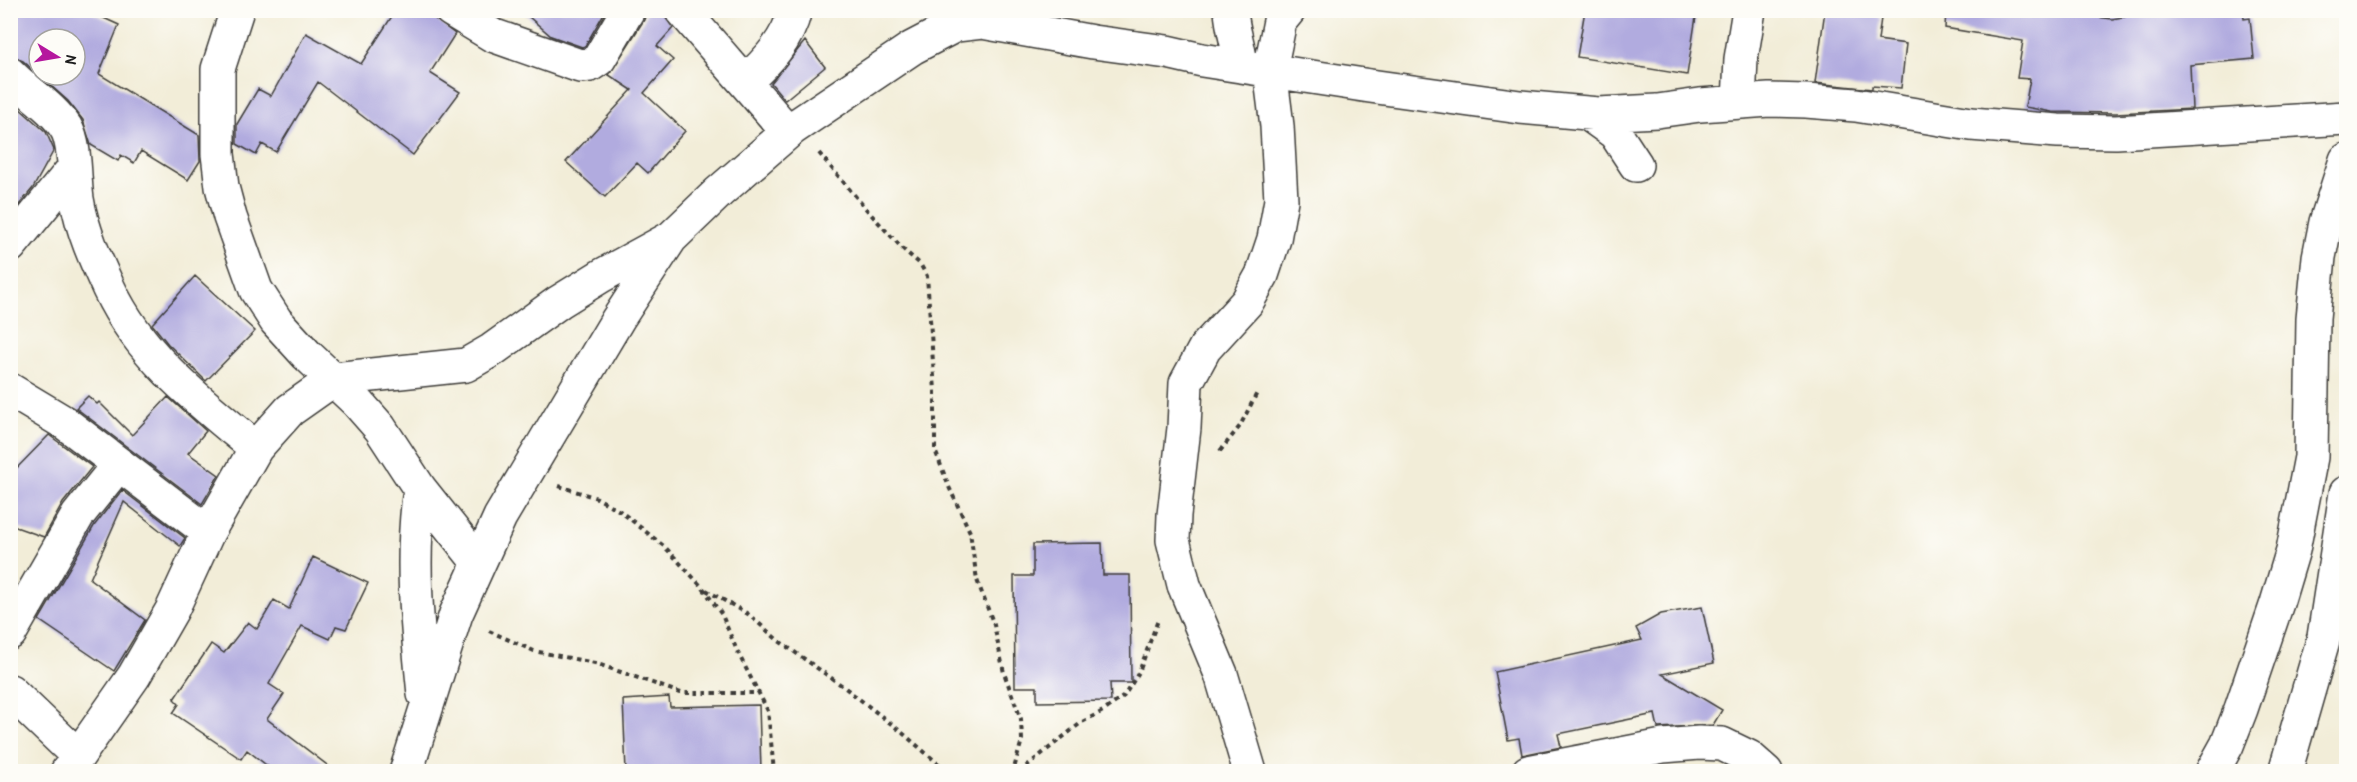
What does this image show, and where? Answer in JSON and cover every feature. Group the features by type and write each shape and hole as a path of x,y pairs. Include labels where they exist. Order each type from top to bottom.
{"street":[{"path":"237,10 218,69 218,154 222,187 230,217 256,290 271,314 307,355 334,379 380,428 420,489 478,562"},
{"path":"452,10 492,35 580,66 590,65 599,59 628,10"},
{"path":"682,10 791,130"},
{"path":"745,82 763,66 780,44 795,10"},
{"path":"1231,10 1232,28 1239,46 1256,67 1277,126 1281,200 1275,240 1262,275 1247,302 1205,348 1186,383 1173,540 1184,585 1221,674 1250,771"},
{"path":"1256,67 1280,21 1289,10"},
{"path":"1739,102 1741,59 1749,10"},
{"path":"406,771 456,614 500,517 618,320 671,238 719,192 791,130 959,18 1093,42 1167,52 1202,60 1520,107 1587,113 1657,111 1769,100 1856,105 1971,124 2058,132 2116,132 2346,118"},
{"path":"10,74 67,129 71,140 77,201 91,247 110,291 134,333 161,365 212,412 256,448"},
{"path":"1587,113 1615,133 1636,165"},
{"path":"2212,771 2227,745 2241,709 2277,603 2297,530 2311,457 2313,318 2319,257 2326,222 2346,160"},
{"path":"10,246 74,168"},
{"path":"10,691 72,764 134,676 167,620 208,532 256,448 290,410 334,379 466,365 492,350 559,302 671,238"},
{"path":"10,390 65,423 208,532"},
{"path":"10,633 78,515 119,464"},
{"path":"420,489 415,525 414,563 425,711"},
{"path":"2285,771 2324,637 2346,493"},
{"path":"1528,771 1663,746 1699,743 1722,744 1749,757 1766,771"}],"path":[{"path":"791,130 828,162 867,210 920,264 927,276 935,391 935,450 970,532 977,580 994,625 1004,673 1021,719 1022,740 1013,771"},
{"path":"532,463 546,480 560,487 597,498 620,511 665,547 703,588 722,615 738,653 768,711 774,771"},
{"path":"703,588 748,614 779,641 844,687 948,771"},
{"path":"456,614 500,637 534,651 595,663 668,689 692,693 759,693"}],"building":[{"path":"10,10 86,10 119,25 99,74 199,135 200,161 188,180 141,151 134,163 121,155 118,161 91,145 83,120 68,101 52,87 87,87 87,27 27,27 27,65 10,56"},
{"path":"396,10 432,10 435,19 455,34 430,73 460,92 413,155 318,82 276,152 262,144 256,155 237,144 237,124 258,89 271,96 306,33 361,64"},
{"path":"521,10 606,10 585,46 582,47 551,36"},
{"path":"647,10 660,10 673,28 657,46 673,60 644,93 685,131 648,173 637,163 605,197 566,162 632,90 609,75 644,20"},
{"path":"1585,10 1697,10 1687,75 1577,57"},
{"path":"1825,10 1879,10 1878,17 1881,18 1878,40 1906,44 1901,88 1872,86 1872,89 1815,83"},
{"path":"1946,10 2045,10 2112,19 2160,10 2243,10 2244,19 2250,18 2254,59 2190,65 2192,109 2116,113 2052,112 2025,107 2030,79 2017,78 2023,41 1945,28"},
{"path":"805,41 825,67 785,100 771,83"},
{"path":"10,100 46,132 54,150 33,188 10,216"},
{"path":"195,276 255,331 206,381 168,344 152,324"},
{"path":"88,396 97,404 99,402 132,435 168,397 206,431 188,453 219,475 202,504 76,408"},
{"path":"49,435 92,467 63,503 44,537 10,525 10,475"},
{"path":"122,490 185,538 180,546 124,502 90,579 145,620 114,671 39,620 94,526"},
{"path":"1102,543 1103,575 1130,575 1131,683 1110,683 1111,701 1037,702 1037,687 1015,687 1014,576 1033,576 1033,544"},
{"path":"313,557 368,583 346,629 336,626 330,639 302,626 269,684 284,694 267,719 335,771 274,771 247,750 241,759 173,713 179,704 174,699 211,644 224,653 248,622 257,629 274,600 289,609"},
{"path":"1702,607 1714,663 1662,674 1722,710 1713,725 1658,728 1655,714 1558,734 1561,747 1522,755 1519,738 1508,740 1495,672 1642,640 1636,628 1661,614"},
{"path":"669,697 670,707 759,705 761,771 626,771 623,700"}]}
